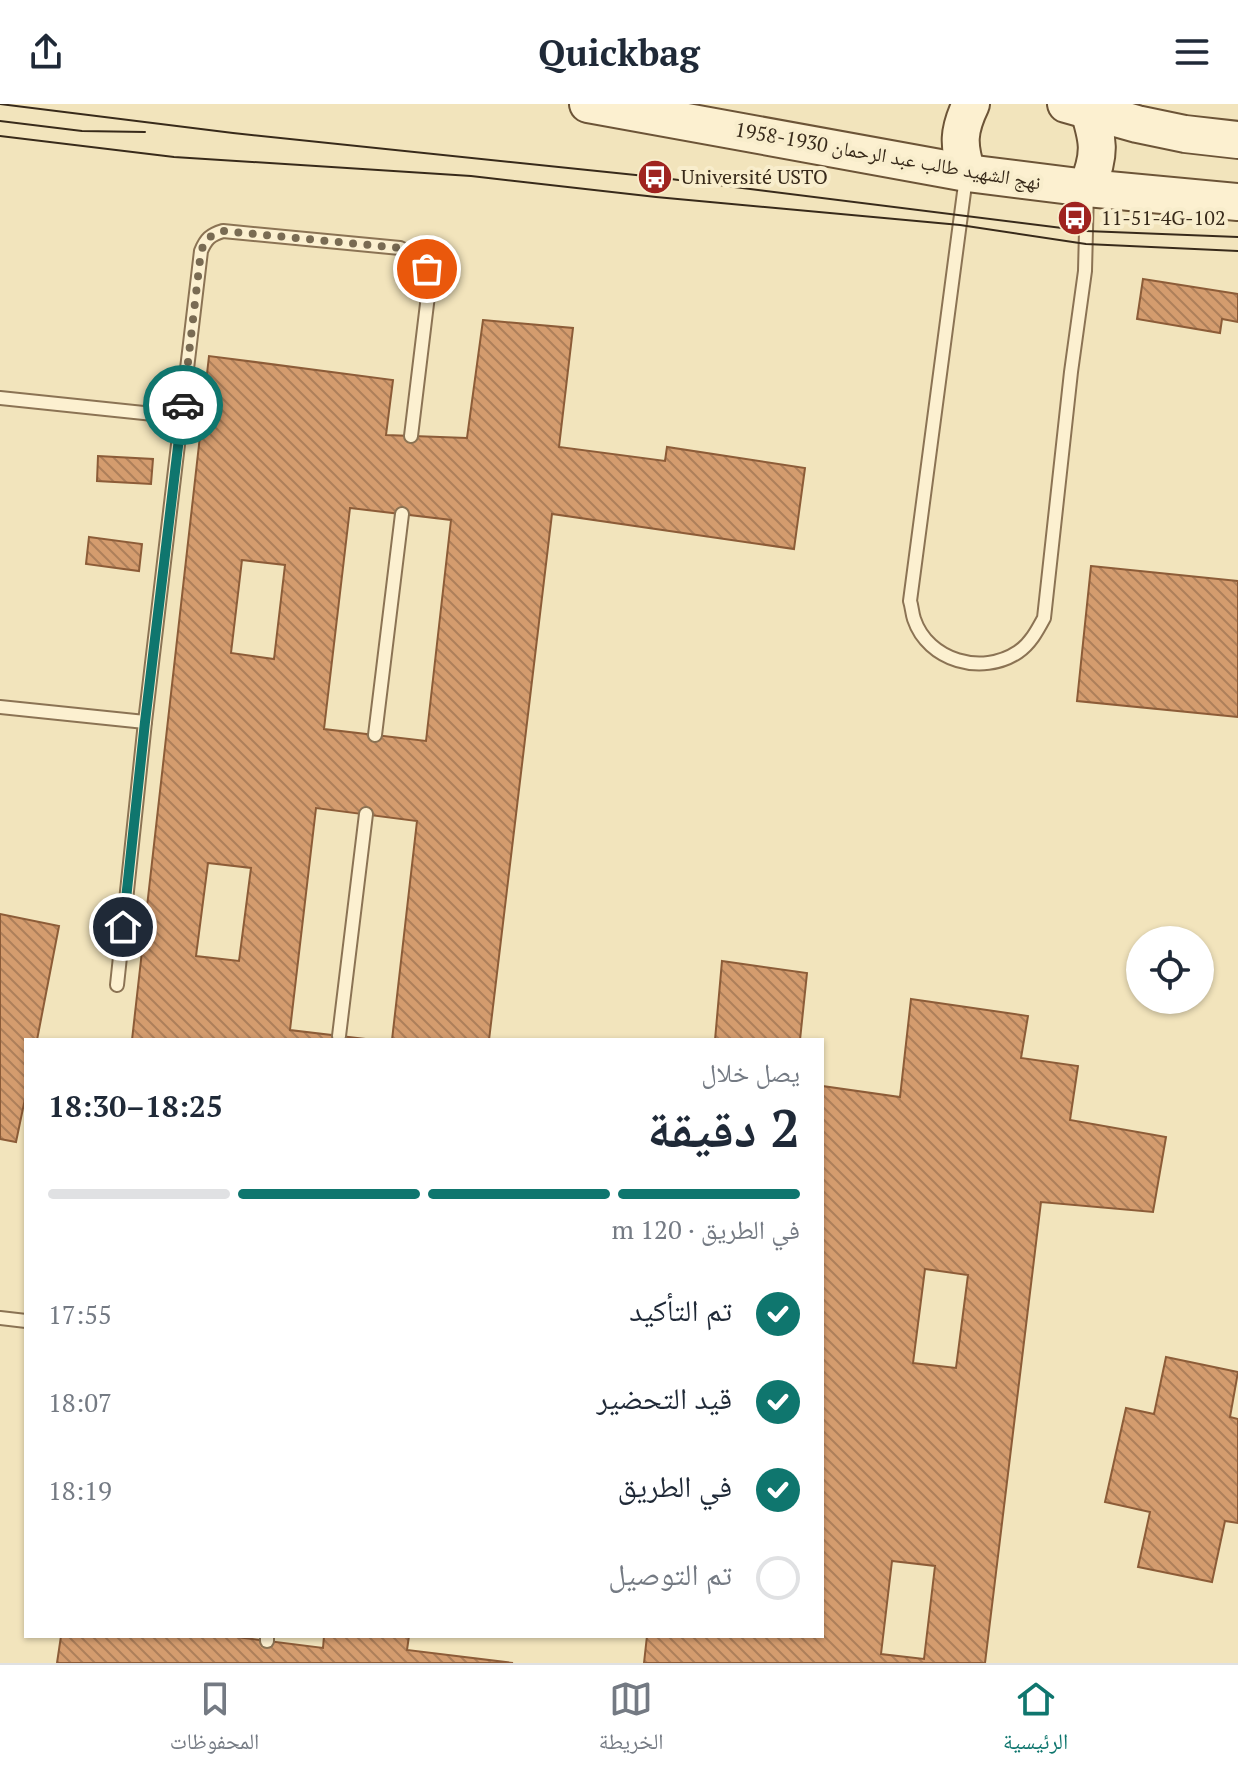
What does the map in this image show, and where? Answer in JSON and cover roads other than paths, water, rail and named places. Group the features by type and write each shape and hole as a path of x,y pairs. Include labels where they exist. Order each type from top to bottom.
{"main road":[{"name":"نهج الشهيد طالب عبد الرحمان 1930-1958","path":"588,104 967,173 1238,202"},
{"path":"967,173 959,138 971,104"},
{"path":"1080,106 1137,124 1238,140"},
{"path":"1080,106 1096,131 1095,167 1087,188"}],"lane":[{"path":"967,173 910,601 915,621 926,639 941,653 960,661 980,664 1001,661 1019,652 1034,637 1044,618 1085,271 1087,188"},
{"path":"117,985 145,722 201,251 205,241 212,234 223,231 400,248 417,256 430,279 411,436"},
{"path":"0,398 182,417"},
{"path":"375,735 402,514"},
{"path":"0,707 145,722"},
{"path":"339,1036 366,814"},
{"path":"0,1318 24,1321"}],"tram line":[{"path":"0,104 233,133 655,177 1086,231 1238,237"},
{"path":"0,121 82,131 145,132"},
{"path":"0,136 174,157 471,176 656,197 960,225 1086,244 1238,251"}],"place":[{"name":"Université USTO","path":"655,177"},
{"name":"11-51-4G-102","path":"1075,218"}]}
